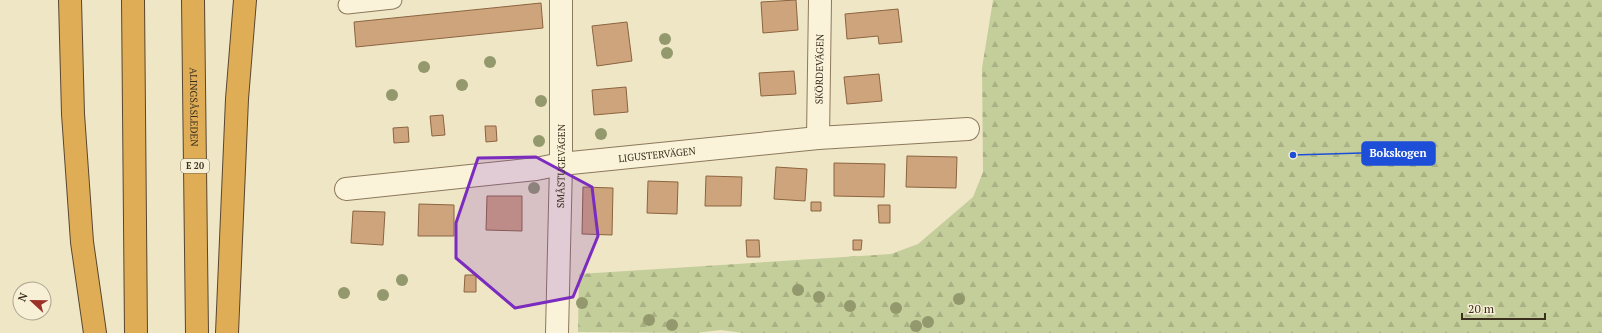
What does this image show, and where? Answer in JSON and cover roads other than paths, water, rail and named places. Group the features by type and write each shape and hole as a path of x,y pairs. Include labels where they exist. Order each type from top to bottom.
{"highway":[{"path":"70,0 73,114 82,242 95,333"},
{"path":"133,0 136,333"},
{"name":"ALINGSÅSLEDEN","path":"193,0 197,333"},
{"path":"227,333 237,99 245,0"}],"street":[{"name":"SMÅSTUGEVÄGEN","path":"557,333 561,164 561,0"},
{"name":"SKÖRDEVÄGEN","path":"818,138 820,0"},
{"name":"LIGUSTERVÄGEN","path":"346,189 536,169 561,164 818,138 968,129"}],"lane":[{"path":"347,5 393,0"}],"place":[{"name":"Bokskogen","path":"1293,155"}]}
